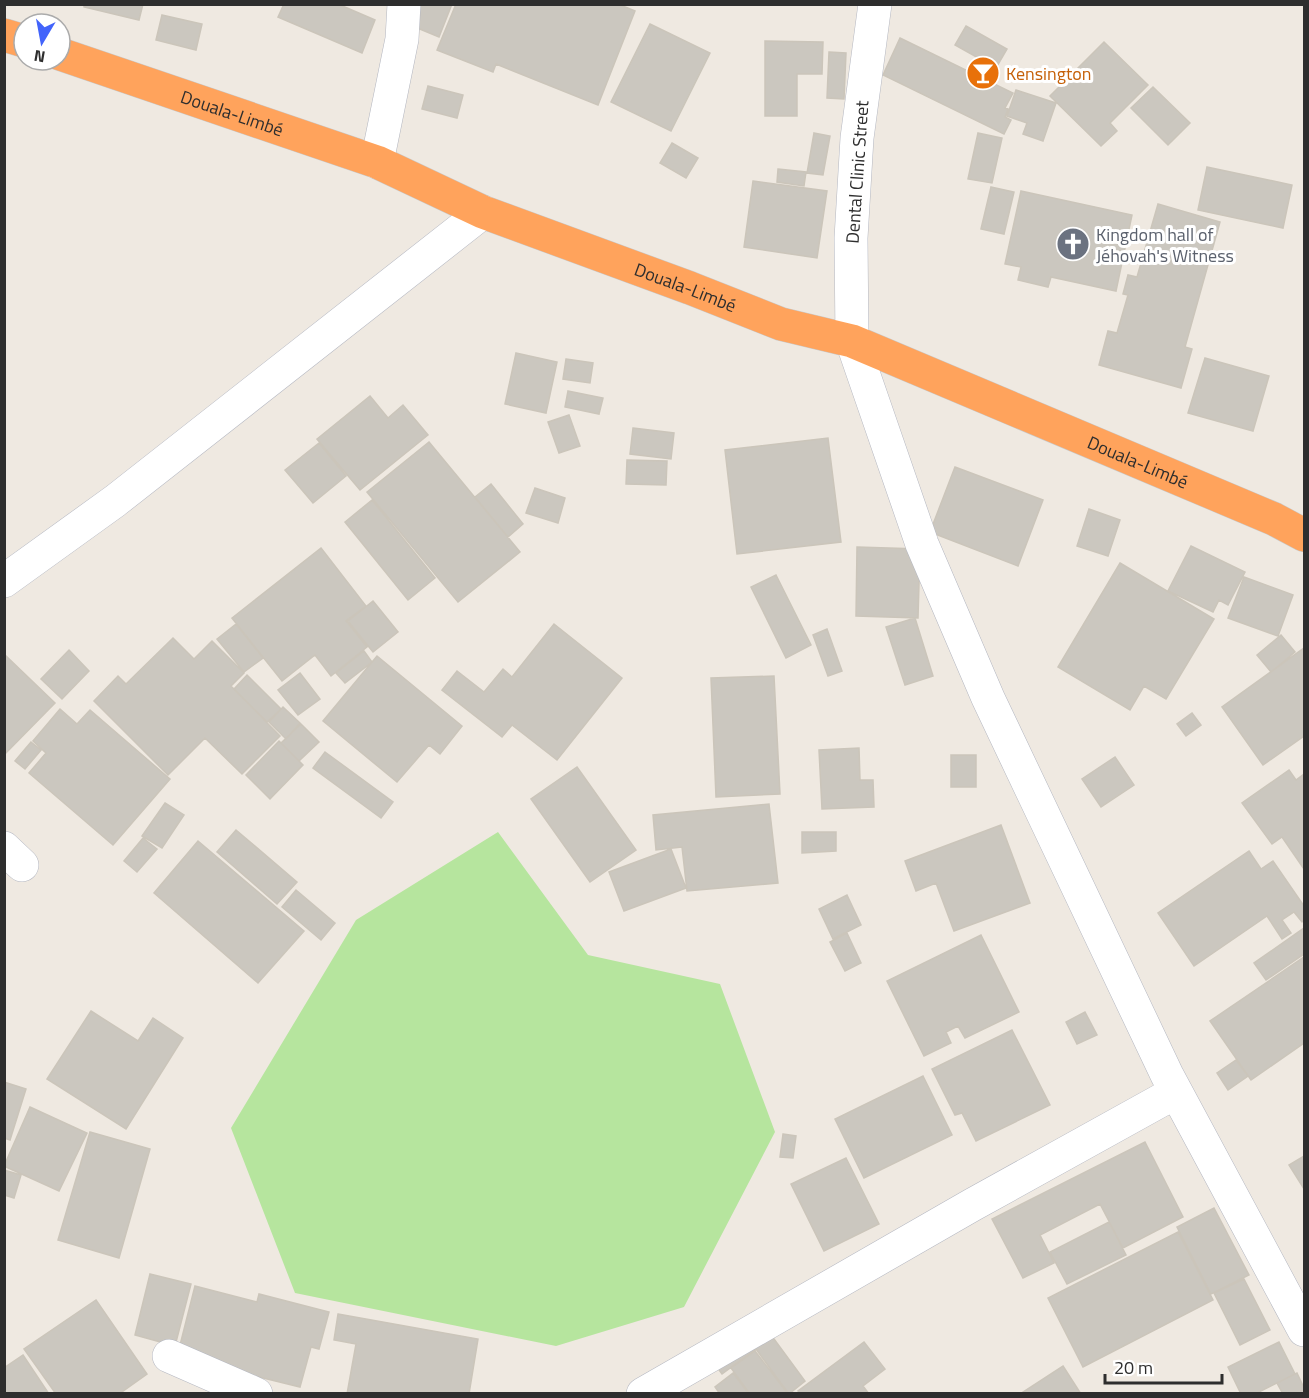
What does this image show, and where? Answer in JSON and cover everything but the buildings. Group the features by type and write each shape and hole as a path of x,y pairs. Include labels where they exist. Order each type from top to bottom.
{"highway":[{"name":"Douala-Limbé","path":"72,58 377,162 483,212 781,324 852,341 1263,514 1305,535"}],"street":[{"path":"377,162 402,39 404,4"},
{"name":"Dental Clinic Street","path":"875,4 857,138 851,238 852,341 922,544 988,698 1176,1092 1305,1330"},
{"path":"4,581 115,501 483,212"},
{"path":"643,1394 972,1205 1176,1092"},
{"path":"169,1356 256,1394"}],"green space":[{"path":"498,832 588,955 720,984 775,1132 684,1307 556,1346 295,1293 231,1128 356,920"}],"place":[{"name":"Kensington","path":"983,73"},
{"name":"Kingdom hall of Jéhovah's Witness","path":"1073,244"}]}
